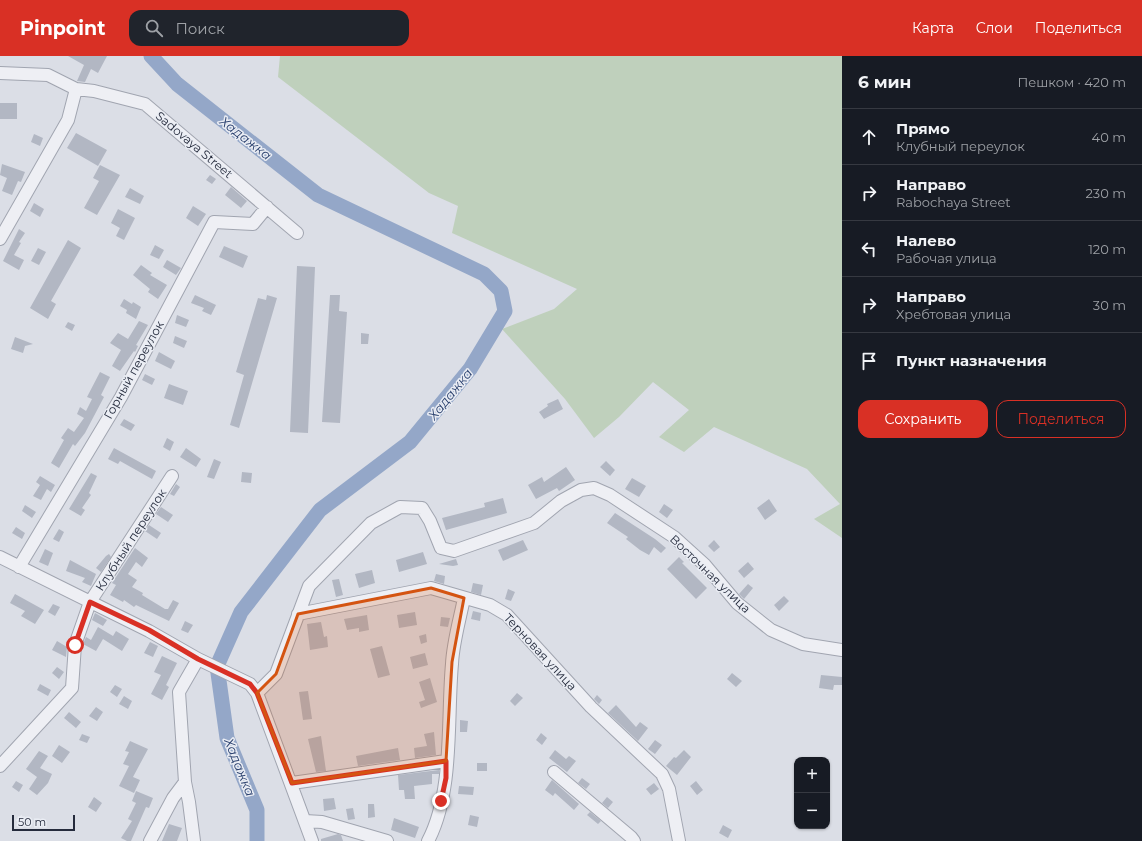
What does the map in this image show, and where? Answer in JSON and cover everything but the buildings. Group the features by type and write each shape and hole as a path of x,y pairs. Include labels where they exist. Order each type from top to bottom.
{"street":[{"name":"Sadovaya Street","path":"0,73 48,75 76,89 94,91 145,104 297,233"},
{"path":"0,239 68,120 76,89"},
{"name":"Горный переулок","path":"19,566 121,397 214,222 253,224 267,207"},
{"name":"Клубный переулок","path":"0,766 72,688 75,645 90,602 172,476"},
{"name":"Восточная улица","path":"298,614 309,586 371,522 400,507 422,508 430,521 441,548 454,551 534,522 561,501 581,490 594,488 610,495 674,537 705,565 737,603 771,630 803,644 842,650"},
{"path":"0,557 149,630 198,659 250,684 257,693 292,783 312,841"},
{"name":"Терновая улица","path":"298,614 430,588 490,604 507,615 591,707 662,774 669,789 679,841"},
{"path":"428,841 434,829 446,778 452,662 464,598"},
{"path":"257,693 276,674 298,614"},
{"path":"194,841 185,782 180,692 198,659"},
{"path":"292,783 446,761"},
{"path":"554,772 634,841"},
{"path":"150,841 173,798 185,782"},
{"path":"305,821 322,822 387,841"}],"highlighted area":[{"path":"431,588 464,598 452,662 446,761 292,783 257,693 276,674 298,614"}],"green space":[{"path":"280,56 842,56 842,538 814,519 840,504 807,469 714,427 684,452 659,437 689,410 653,382 619,417 594,438 565,399 502,329 554,309 577,289 452,233 458,206 429,193 278,77"}],"waterway":[{"name":"Хадажка","path":"151,56 177,84 318,195 484,274 501,291 505,311 470,369 410,442 320,510 241,612 217,666 227,738 257,810 257,841"}],"route":[{"path":"75,645 90,602 149,630 198,659 250,684 257,693 292,783 446,761 446,778 441,801"}]}
